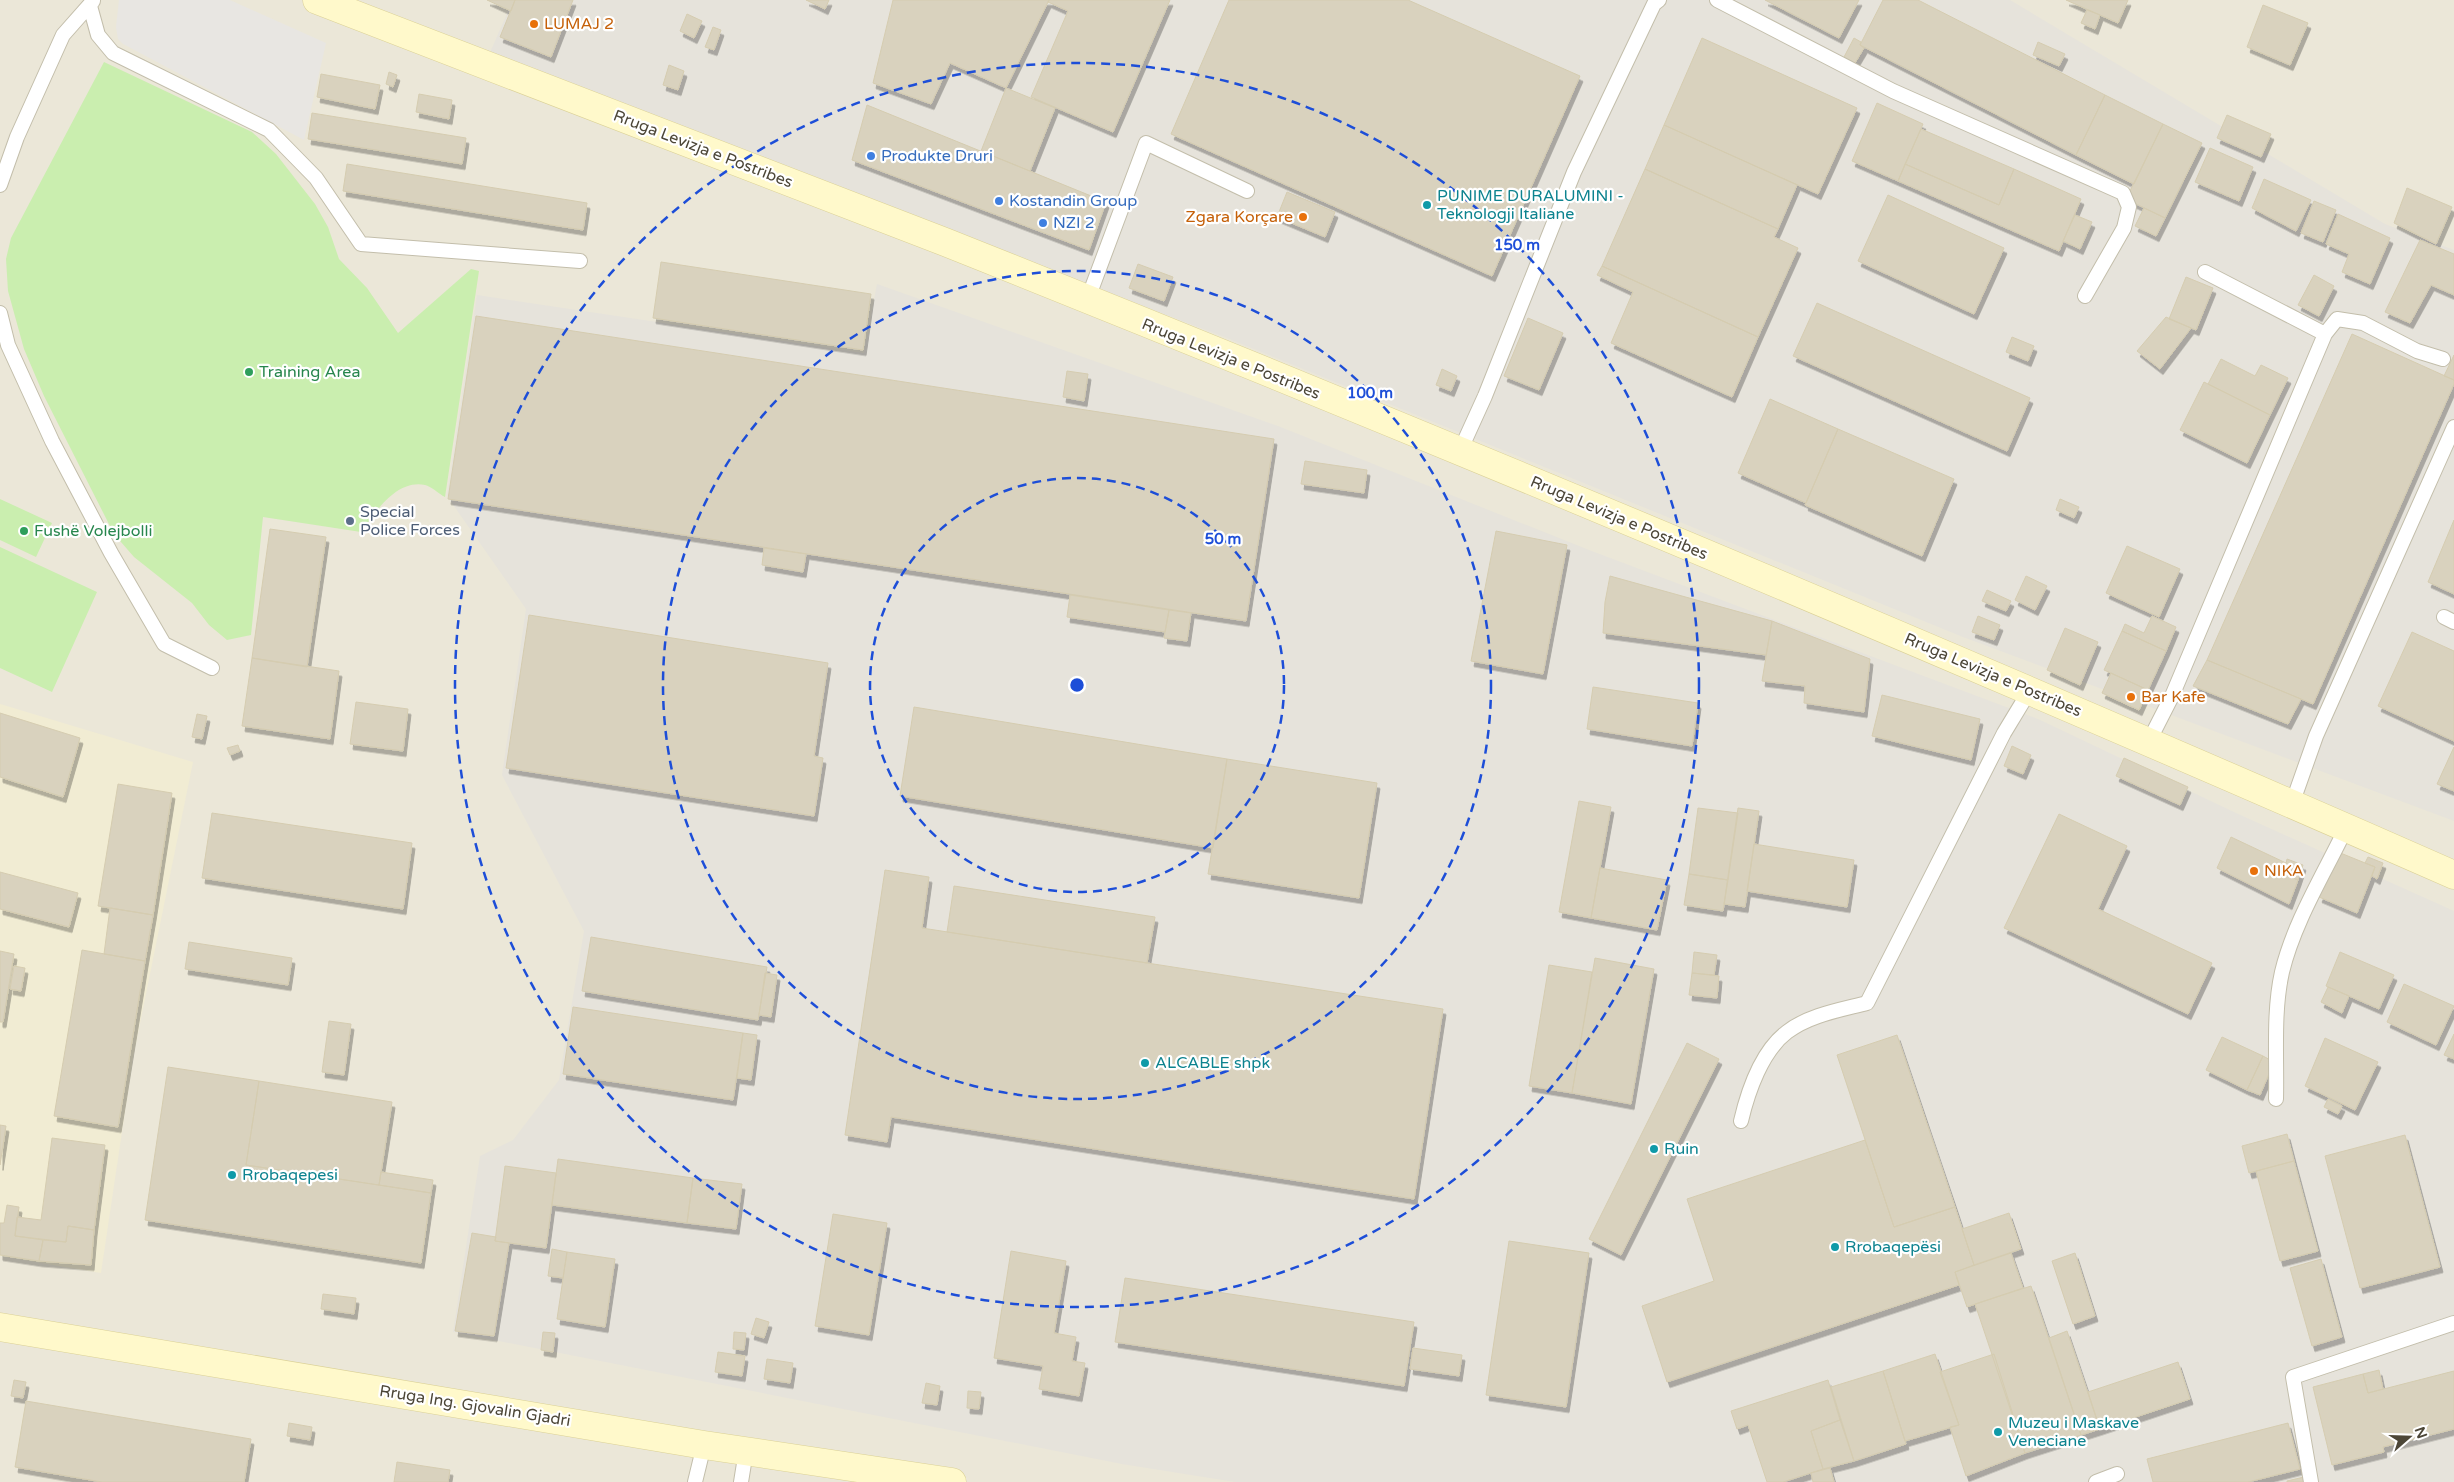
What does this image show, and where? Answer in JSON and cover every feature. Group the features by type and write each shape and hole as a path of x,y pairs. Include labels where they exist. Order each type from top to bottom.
{"street":[{"name":"Rruga Levizja e Postribes","path":"318,0 938,239 1460,451 2030,690 2454,876"},
{"name":"Rruga Ing. Gjovalin Gjadri","path":"0,1327 746,1451 952,1482"}],"lane":[{"path":"1460,451 1485,396 1574,172 1654,4 1659,0"},
{"path":"1717,0 1893,91 2123,193 2129,207 2124,228 2085,296"},
{"path":"0,185 17,137 63,35 91,3"},
{"path":"91,3 98,35 113,53 269,130 316,178 361,244 580,261"},
{"path":"1087,301 1146,143 1247,191"},
{"path":"2205,272 2325,334"},
{"path":"0,313 8,344 52,441 111,553 164,644 212,668"},
{"path":"2149,741 2172,696 2325,334 2337,319 2363,323 2417,351 2442,359"},
{"path":"2292,804 2316,736 2454,427"},
{"path":"1741,1121 1746,1099 1763,1061 1786,1032 1819,1015 1867,1003 2004,733 2030,690"},
{"path":"2276,1099 2278,1012 2282,972 2296,931 2346,828"},
{"path":"2311,1482 2292,1377 2454,1323"},
{"path":"695,1482 704,1444"},
{"path":"741,1482 746,1451"},
{"path":"2096,1482 2117,1474"}],"shaded area":[{"path":"0,0 2454,0 2454,1482 0,1482"},
{"path":"119,0 230,0 326,43 304,140 123,44 118,39 116,27"},
{"path":"513,0 2010,0 2385,224 2454,250 2454,821 1963,637 1222,336 488,57"},
{"path":"877,284 1278,426 1589,550 2038,719 2236,813 2454,911 2454,1482 1235,1482 1122,1464 453,1332 480,1156 513,1140 559,1080 584,931 502,775 526,609 447,496 477,295 864,353"},
{"path":"0,704 193,762 133,1058 101,1273 0,1256"}],"green space":[{"name":"Training Area","path":"104,62 252,132 276,154 315,204 328,227 339,259 367,288 398,333 471,269 479,271 445,497 425,485 405,487 387,499 361,532 263,517 251,635 227,640 209,625 192,603 134,557 114,534 44,396 24,349 8,291 6,259 11,238"},
{"name":"Fushë Volejbolli","path":"0,499 52,523 36,557 0,540"},
{"path":"0,547 97,592 52,692 0,668"}],"building":[{"path":"487,0 515,0 511,11"},
{"path":"515,0 573,0 551,57 500,37"},
{"path":"806,0 829,0 825,9"},
{"path":"893,0 1049,0 1006,88 950,63 931,104 873,83"},
{"path":"1049,0 1170,0 1113,132 1031,97 1068,11 1048,2"},
{"name":"PUNIME DURALUMINI - Teknologji Italiane","path":"1229,0 1408,0 1580,76 1492,276 1171,134"},
{"path":"1765,0 1859,0 1839,38"},
{"path":"1883,0 1918,0 2105,95 2076,155 1860,45"},
{"path":"2066,0 2128,0 2118,23"},
{"path":"2263,5 2308,23 2290,65 2247,47"},
{"path":"2087,10 2100,15 2095,29 2081,23"},
{"path":"687,14 702,21 694,38 680,31"},
{"path":"713,27 721,30 714,50 705,47"},
{"path":"1702,38 1857,108 1818,194 1664,125"},
{"path":"1854,38 1861,42 1860,45 1864,48 1855,63 1844,57"},
{"path":"2038,42 2065,54 2059,66 2033,55"},
{"path":"669,65 684,71 678,90 663,85"},
{"path":"389,72 397,75 393,87 386,84"},
{"path":"321,74 380,85 375,109 317,97"},
{"path":"1006,88 1055,108 1030,171 981,151"},
{"path":"419,94 452,100 449,119 416,112"},
{"path":"2105,95 2163,124 2134,184 2076,155"},
{"path":"1877,103 1923,124 1898,181 1852,161"},
{"path":"867,105 1106,202 1089,250 852,160"},
{"path":"312,113 466,138 462,164 308,139"},
{"path":"2227,115 2271,134 2261,157 2217,138"},
{"path":"2163,124 2202,143 2165,218 2126,199"},
{"path":"1664,125 1797,185 1778,229 1645,169"},
{"path":"1921,129 2014,169 1999,205 1905,164"},
{"path":"2210,148 2253,167 2239,201 2195,182"},
{"path":"347,164 587,203 583,230 343,191"},
{"path":"1905,164 1999,205 2014,169 2081,199 2059,251 1898,181"},
{"path":"1645,169 1778,229 1774,237 1798,248 1758,337 1602,266"},
{"path":"2264,179 2311,200 2296,231 2252,208"},
{"path":"2407,188 2452,207 2436,244 2394,223"},
{"path":"1287,192 1335,212 1325,237 1277,217"},
{"path":"1888,195 2004,248 1974,314 1858,261"},
{"path":"2314,201 2336,210 2323,242 2301,233"},
{"path":"2144,208 2165,218 2156,236 2135,226"},
{"path":"2338,214 2390,238 2370,284 2342,272 2349,254 2326,244"},
{"path":"2075,215 2092,222 2080,249 2063,241"},
{"path":"2420,240 2454,254 2454,295 2431,285 2410,323 2385,312"},
{"path":"661,262 871,294 863,350 653,318"},
{"path":"1138,264 1173,277 1164,301 1129,288"},
{"path":"1602,266 1758,337 1732,397 1611,343 1633,292 1597,275"},
{"path":"2314,275 2334,286 2319,316 2298,305"},
{"path":"2186,277 2213,288 2196,330 2169,319"},
{"path":"1817,303 2030,398 2007,451 1793,356"},
{"path":"476,316 1274,439 1246,621 448,499"},
{"path":"2166,317 2191,328 2160,369 2137,351"},
{"path":"1528,318 1563,333 1539,390 1504,376"},
{"path":"2352,334 2454,380 2454,384 2313,704 2207,660"},
{"path":"2012,337 2034,346 2028,361 2006,352"},
{"path":"2454,355 2454,380 2444,376"},
{"path":"2221,359 2255,376 2261,365 2288,378 2270,415 2208,384"},
{"path":"1442,369 1457,376 1451,391 1436,385"},
{"path":"1067,371 1088,374 1084,401 1063,397"},
{"path":"2204,382 2270,415 2247,463 2180,430"},
{"path":"1770,399 1838,429 1806,503 1738,473"},
{"path":"1838,429 1954,479 1922,556 1805,505"},
{"path":"1305,461 1367,470 1364,493 1301,484"},
{"path":"2060,499 2079,507 2074,518 2056,510"},
{"path":"2454,520 2454,594 2428,582"},
{"path":"270,529 326,537 307,667 252,658"},
{"path":"1496,531 1567,545 1543,674 1471,661"},
{"path":"2127,546 2180,569 2159,617 2106,593"},
{"path":"764,548 806,554 803,572 762,565"},
{"path":"1610,576 1772,621 1766,655 1603,633 1605,602"},
{"path":"2026,576 2047,586 2035,610 2015,600"},
{"path":"1987,590 2011,601 2006,611 1982,601"},
{"path":"1070,595 1169,610 1165,632 1067,617"},
{"path":"1169,610 1191,613 1187,641 1164,638"},
{"path":"529,615 828,663 814,756 823,758 814,816 506,768"},
{"path":"1978,616 2000,625 1994,640 1972,632"},
{"path":"2152,616 2176,627 2166,651 2122,631 2125,624 2144,633"},
{"path":"1772,621 1870,659 1864,712 1804,703 1805,686 1762,681"},
{"path":"2065,628 2098,642 2080,685 2047,670"},
{"path":"2122,631 2166,651 2148,690 2104,670"},
{"path":"2412,632 2454,651 2454,741 2378,706"},
{"path":"252,658 339,671 330,739 242,726"},
{"path":"2207,660 2301,699 2288,724 2193,686"},
{"path":"2111,673 2148,690 2139,710 2102,693"},
{"path":"1593,687 1698,703 1692,746 1587,729"},
{"path":"1882,695 1980,719 1971,760 1872,736"},
{"path":"356,702 408,709 403,751 350,744"},
{"path":"914,707 1227,759 1213,848 900,796"},
{"path":"0,713 80,738 63,797 0,777"},
{"path":"197,714 207,716 202,739 192,737"},
{"path":"238,745 240,751 230,755 227,748"},
{"path":"2012,746 2031,755 2023,774 2004,766"},
{"path":"2454,747 2454,791 2437,784"},
{"path":"2124,758 2188,787 2180,805 2116,776"},
{"path":"1227,759 1377,783 1359,898 1208,874"},
{"path":"118,784 172,793 153,915 98,906"},
{"path":"1579,801 1611,807 1591,918 1559,912"},
{"path":"1698,808 1738,813 1728,880 1689,874"},
{"path":"1738,808 1759,811 1745,907 1724,904"},
{"path":"212,813 412,843 403,909 202,878"},
{"path":"2059,814 2127,846 2098,909 2212,963 2188,1014 2004,928"},
{"name":"NIKA","path":"2231,837 2286,863 2284,874 2298,880 2289,904 2217,868"},
{"path":"1754,844 1854,860 1847,907 1747,891"},
{"path":"2338,852 2375,867 2357,913 2319,897"},
{"path":"2368,857 2383,863 2377,879 2372,876 2375,867 2365,863"},
{"path":"2287,859 2303,865 2298,880 2284,874"},
{"path":"1600,868 1667,880 1657,930 1591,918"},
{"name":"ALCABLE shpk","path":"885,870 929,877 922,928 1443,1009 1414,1199 891,1117 887,1142 845,1135"},
{"path":"0,872 78,893 69,927 0,909"},
{"path":"1689,874 1728,880 1723,911 1684,905"},
{"path":"954,886 1155,917 1147,963 947,932"},
{"path":"110,908 153,915 145,961 104,954"},
{"path":"591,937 767,967 758,1020 582,991"},
{"path":"189,942 292,958 288,985 185,969"},
{"path":"82,950 145,961 118,1127 54,1116"},
{"path":"0,951 14,954 3,1022 0,1022"},
{"path":"1694,952 1717,955 1714,975 1692,973"},
{"path":"2340,952 2394,975 2379,1009 2326,986"},
{"path":"1595,958 1654,969 1631,1104 1572,1093"},
{"path":"1549,965 1592,972 1572,1093 1529,1086"},
{"path":"14,966 25,968 21,991 10,989"},
{"path":"765,973 777,975 771,1017 759,1015"},
{"path":"1692,973 1719,976 1717,998 1689,995"},
{"path":"2404,984 2454,1006 2436,1045 2387,1022"},
{"path":"2328,987 2349,996 2342,1013 2321,1002"},
{"path":"573,1007 743,1033 733,1100 563,1074"},
{"path":"329,1021 351,1024 344,1075 322,1072"},
{"path":"743,1033 757,1035 751,1080 737,1078"},
{"path":"2454,1034 2454,1059 2444,1055"},
{"path":"1897,1035 1955,1207 1894,1227 1837,1055"},
{"path":"2222,1037 2263,1056 2247,1090 2206,1070"},
{"path":"2325,1038 2378,1062 2355,1110 2305,1086"},
{"name":"Ruin","path":"1687,1043 1719,1059 1621,1255 1589,1239"},
{"path":"2263,1056 2274,1062 2260,1095 2247,1090"},
{"name":"Rrobaqepesi","path":"168,1067 259,1081 246,1165 431,1193 421,1263 145,1220"},
{"path":"259,1081 392,1102 379,1185 246,1165"},
{"path":"2328,1099 2342,1106 2338,1114 2324,1107"},
{"path":"0,1125 6,1126 0,1165"},
{"path":"2287,1134 2294,1161 2249,1173 2242,1146"},
{"path":"2405,1135 2440,1267 2360,1288 2325,1156"},
{"path":"52,1138 105,1145 94,1230 68,1226 66,1242 15,1236 17,1217 41,1220"},
{"name":"Rrobaqepësi","path":"1865,1140 1894,1227 1955,1207 1974,1265 1955,1272 1959,1285 1667,1382 1642,1306 1714,1281 1687,1199"},
{"path":"558,1159 693,1178 687,1223 552,1205"},
{"path":"2294,1161 2318,1251 2280,1261 2256,1171"},
{"path":"505,1166 556,1173 546,1248 495,1241"},
{"path":"381,1172 433,1180 431,1193 379,1185"},
{"path":"693,1178 742,1184 736,1229 687,1223"},
{"path":"7,1205 19,1207 15,1236 43,1240 39,1261 0,1255 0,1223 4,1223"},
{"path":"2009,1213 2021,1249 1974,1265 1962,1229"},
{"path":"833,1214 887,1223 869,1335 815,1326"},
{"path":"68,1226 94,1230 91,1265 39,1261 43,1240 66,1242"},
{"path":"472,1233 496,1237 495,1241 509,1243 494,1336 455,1331"},
{"path":"1509,1241 1589,1253 1566,1407 1486,1395"},
{"path":"552,1249 567,1252 563,1278 548,1276"},
{"path":"1011,1251 1066,1261 1054,1333 1076,1337 1072,1361 1085,1363 1079,1396 1039,1389 1043,1366 994,1358"},
{"path":"567,1252 615,1259 605,1327 557,1319"},
{"path":"2011,1253 2023,1288 1967,1307 1955,1272"},
{"path":"2075,1253 2095,1316 2073,1324 2052,1261"},
{"path":"2321,1259 2342,1337 2312,1346 2290,1268"},
{"path":"1125,1278 1414,1322 1404,1386 1115,1342"},
{"path":"2031,1286 2081,1435 2025,1453 1975,1304"},
{"path":"323,1294 356,1298 354,1314 321,1309"},
{"path":"756,1318 769,1322 764,1338 751,1334"},
{"path":"2067,1331 2100,1429 2081,1435 2049,1338"},
{"path":"543,1332 555,1333 553,1352 541,1350"},
{"path":"734,1332 746,1333 744,1350 733,1349"},
{"path":"1413,1348 1462,1355 1459,1376 1410,1369"},
{"path":"718,1352 745,1356 742,1376 715,1372"},
{"path":"1935,1354 1959,1425 1905,1441 1883,1371"},
{"path":"1994,1354 2025,1453 1966,1476 1950,1427 1959,1425 1940,1372"},
{"path":"767,1359 793,1363 790,1383 764,1379"},
{"path":"2178,1362 2190,1399 2100,1429 2088,1392"},
{"path":"2379,1370 2383,1389 2368,1393 2363,1374"},
{"path":"1883,1371 1906,1444 1854,1461 1831,1387"},
{"path":"2454,1371 2454,1429 2383,1447 2384,1452 2332,1465 2313,1387 2363,1374 2368,1393"},
{"path":"14,1380 26,1382 23,1398 11,1396"},
{"path":"1828,1380 1840,1420 1811,1431 1823,1469 1783,1482 1767,1482 1748,1425 1737,1429 1731,1411"},
{"path":"926,1383 940,1386 937,1405 922,1403"},
{"path":"968,1391 981,1392 979,1409 967,1408"},
{"path":"26,1401 251,1439 244,1482 102,1482 15,1467"},
{"path":"1840,1420 1854,1461 1823,1469 1811,1431"},
{"path":"289,1423 312,1427 310,1440 287,1436"},
{"path":"2288,1423 2300,1469 2248,1482 2153,1482 2147,1459"},
{"path":"397,1462 450,1470 448,1482 394,1482"},
{"path":"1830,1468 1834,1482 1813,1482 1811,1473"},
{"path":"2304,1477 2305,1482 2287,1482 2287,1481"}],"place":[{"name":"LUMAJ 2","path":"534,24"},
{"name":"Produkte Druri","path":"871,156"},
{"name":"Kostandin Group","path":"999,201"},
{"name":"PUNIME DURALUMINI - Teknologji Italiane","path":"1427,205"},
{"name":"Zgara Korçare","path":"1303,217"},
{"name":"NZI 2","path":"1043,223"},
{"name":"Training Area","path":"249,372"},
{"name":"Special Police Forces","path":"350,521"},
{"name":"Fushë Volejbolli","path":"24,531"},
{"name":"Bar Kafe","path":"2131,697"},
{"name":"NIKA","path":"2254,871"},
{"name":"ALCABLE shpk","path":"1145,1063"},
{"name":"Ruin","path":"1654,1149"},
{"name":"Rrobaqepesi","path":"232,1175"},
{"name":"Rrobaqepësi","path":"1835,1247"},
{"name":"Muzeu i Maskave Veneciane","path":"1998,1432"}]}
